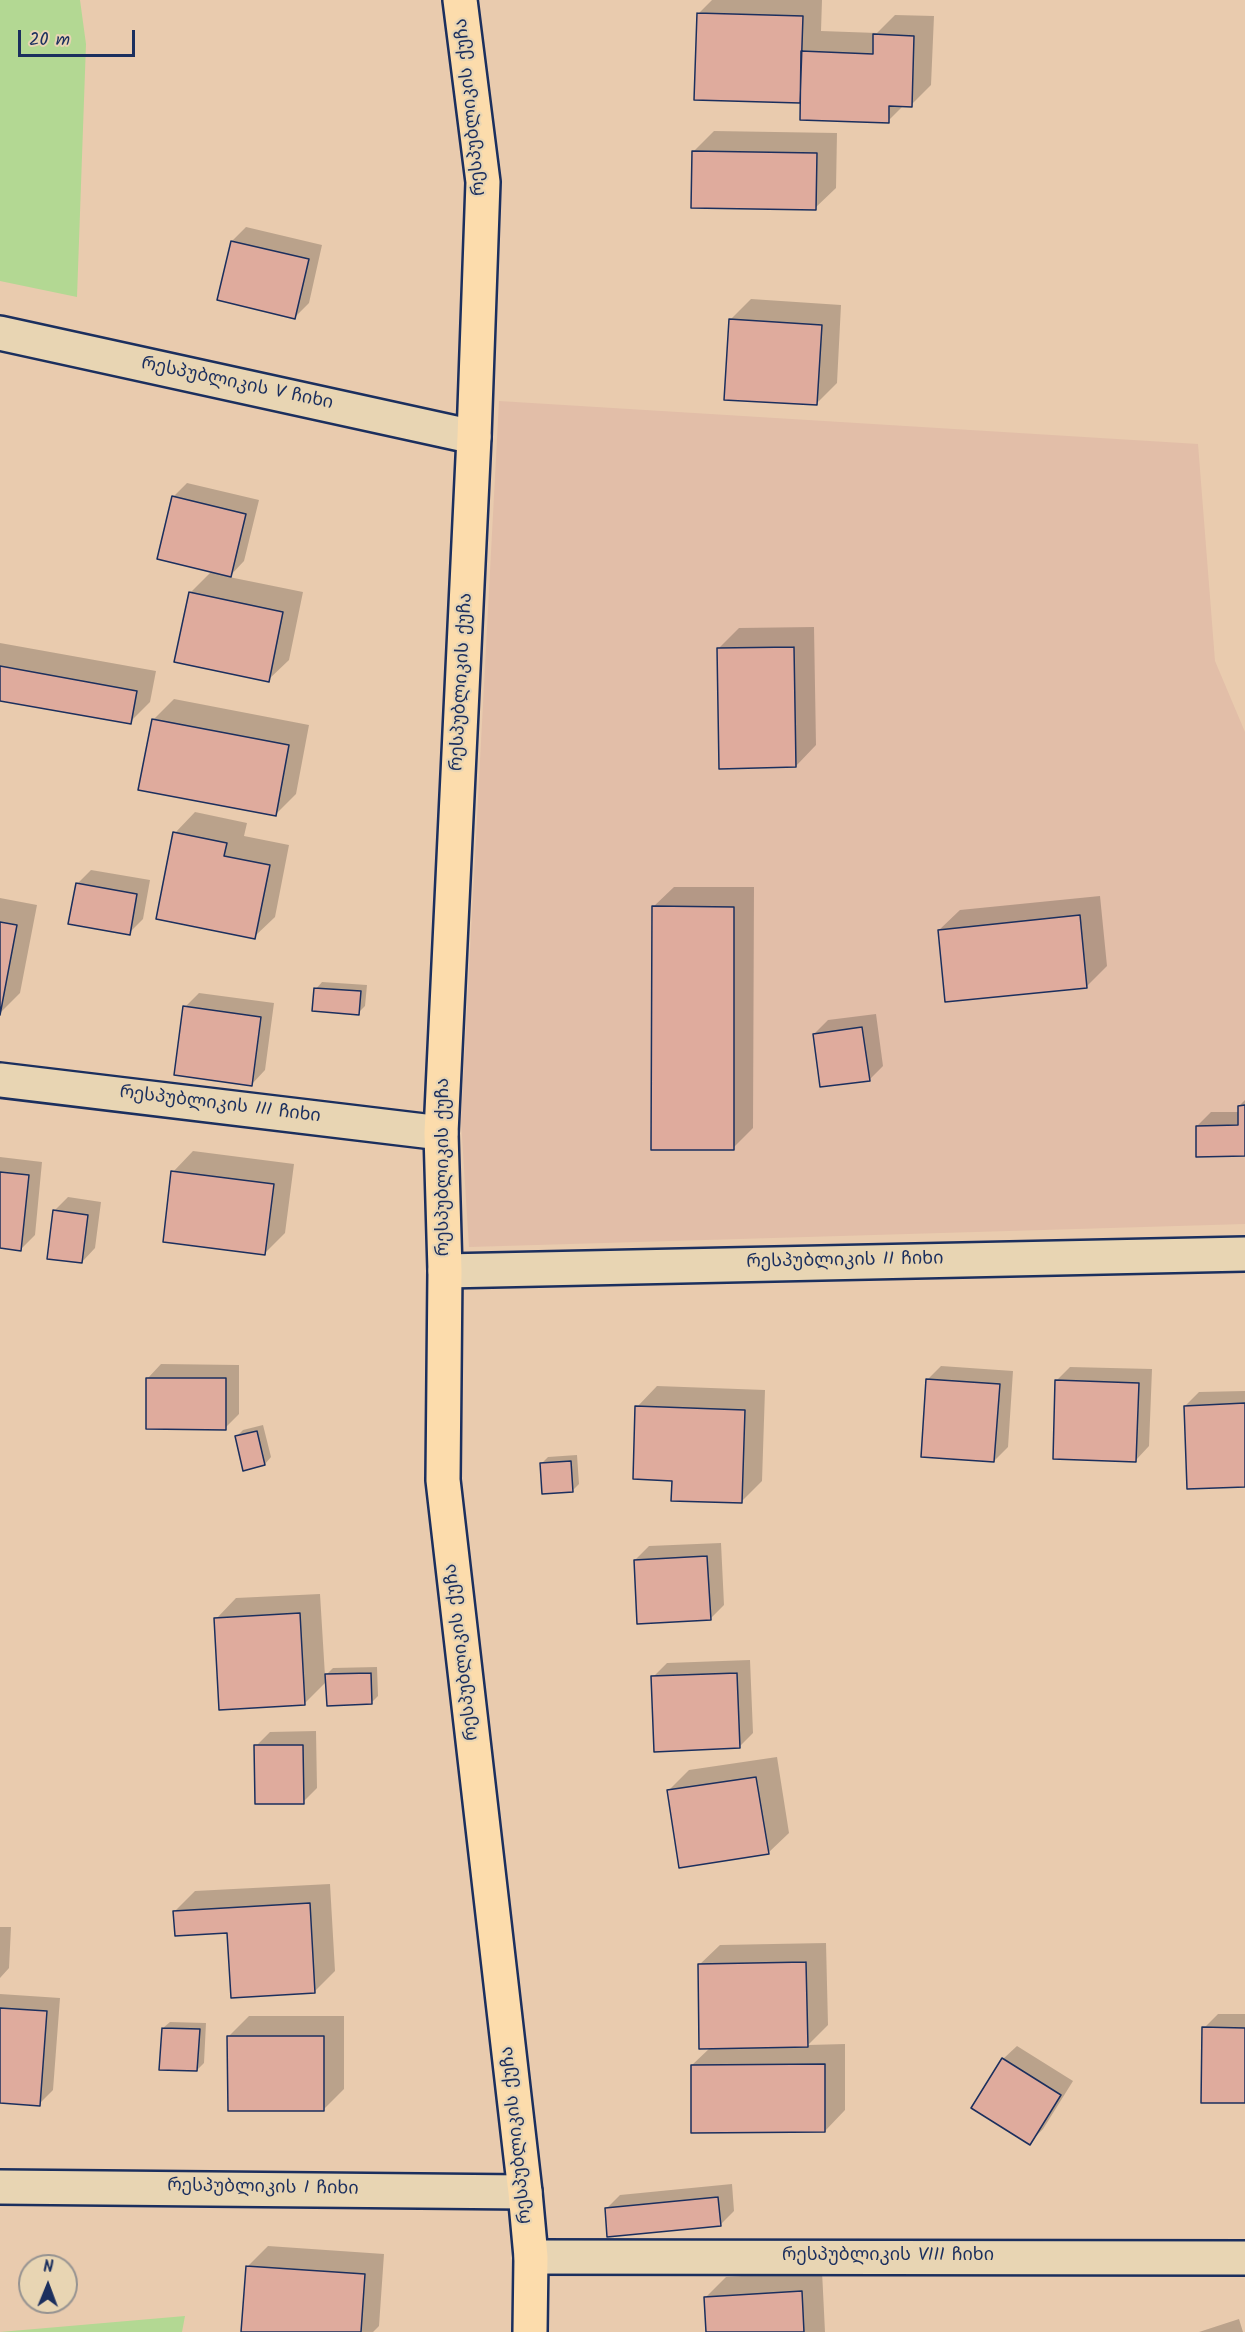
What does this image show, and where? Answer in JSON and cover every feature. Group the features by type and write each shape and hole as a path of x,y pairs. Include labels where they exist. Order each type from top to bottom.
{"main road":[{"name":"რესპუბლიკის ქუჩა","path":"460,0 483,182 474,437 441,1133 445,1271 443,1480 525,2192 531,2256 530,2332"}],"street":[{"name":"რესპუბლიკის V ჩიხი","path":"0,333 474,437"},
{"name":"რესპუბლიკის III ჩიხი","path":"0,1080 441,1133"},
{"name":"რესპუბლიკის II ჩიხი","path":"445,1271 1245,1254"},
{"name":"რესპუბლიკის I ჩიხი","path":"0,2187 525,2192"},
{"name":"რესპუბლიკის VIII ჩიხი","path":"531,2256 1245,2258"}],"shaded area":[{"path":"499,401 1198,444 1215,661 1245,732 1245,1224 469,1247 461,1121"}],"green space":[{"path":"0,0 80,0 86,44 77,297 0,281"},
{"path":"185,2316 182,2332 0,2332"}],"building":[{"path":"697,13 803,16 800,103 694,100"},
{"path":"873,34 914,36 912,107 889,106 889,123 800,120 801,51 873,54"},
{"path":"692,151 817,153 816,210 691,208"},
{"path":"231,241 309,259 295,319 217,300"},
{"path":"729,319 822,325 817,405 724,400"},
{"path":"172,496 246,514 231,577 157,559"},
{"path":"189,592 283,612 269,682 174,662"},
{"path":"794,647 796,767 719,769 717,648"},
{"path":"0,666 137,691 131,724 0,701"},
{"path":"152,719 289,745 276,816 138,790"},
{"path":"173,832 227,843 224,856 270,865 255,939 156,919"},
{"path":"76,883 137,894 130,935 68,924"},
{"path":"652,906 734,907 734,1150 651,1150"},
{"path":"1080,915 1087,988 945,1002 938,930"},
{"path":"0,922 17,925 0,1015"},
{"path":"314,988 361,991 359,1015 312,1011"},
{"path":"183,1006 261,1017 252,1086 174,1075"},
{"path":"862,1027 870,1081 820,1087 813,1034"},
{"path":"1245,1105 1245,1156 1196,1157 1196,1126 1238,1125 1238,1106"},
{"path":"171,1171 274,1184 265,1255 163,1242"},
{"path":"0,1172 29,1175 21,1251 0,1248"},
{"path":"53,1210 88,1215 82,1263 47,1259"},
{"path":"146,1378 226,1378 226,1430 146,1429"},
{"path":"926,1379 1000,1384 994,1462 921,1457"},
{"path":"1055,1380 1139,1383 1136,1462 1053,1459"},
{"path":"1245,1403 1245,1487 1187,1489 1184,1406"},
{"path":"635,1406 745,1410 742,1503 671,1501 672,1481 633,1479"},
{"path":"257,1431 265,1465 243,1471 235,1436"},
{"path":"571,1461 573,1492 542,1494 540,1463"},
{"path":"707,1556 711,1620 637,1624 634,1560"},
{"path":"300,1613 305,1705 219,1710 214,1618"},
{"path":"371,1673 372,1704 327,1706 325,1674"},
{"path":"737,1673 740,1748 654,1752 651,1676"},
{"path":"254,1745 303,1745 304,1804 255,1804"},
{"path":"756,1777 769,1854 679,1868 667,1790"},
{"path":"310,1903 315,1993 231,1998 227,1933 175,1936 173,1911"},
{"path":"806,1962 808,2047 699,2049 698,1964"},
{"path":"0,2008 47,2011 40,2106 0,2103"},
{"path":"1202,2027 1245,2028 1245,2103 1201,2103"},
{"path":"162,2028 200,2029 197,2071 159,2070"},
{"path":"227,2036 324,2036 324,2111 228,2111"},
{"path":"1002,2058 1061,2095 1030,2145 971,2108"},
{"path":"825,2064 825,2132 691,2133 691,2065"},
{"path":"718,2197 721,2226 607,2237 605,2208"},
{"path":"246,2266 365,2274 361,2332 241,2332"},
{"path":"802,2291 804,2332 706,2332 704,2297"}]}
